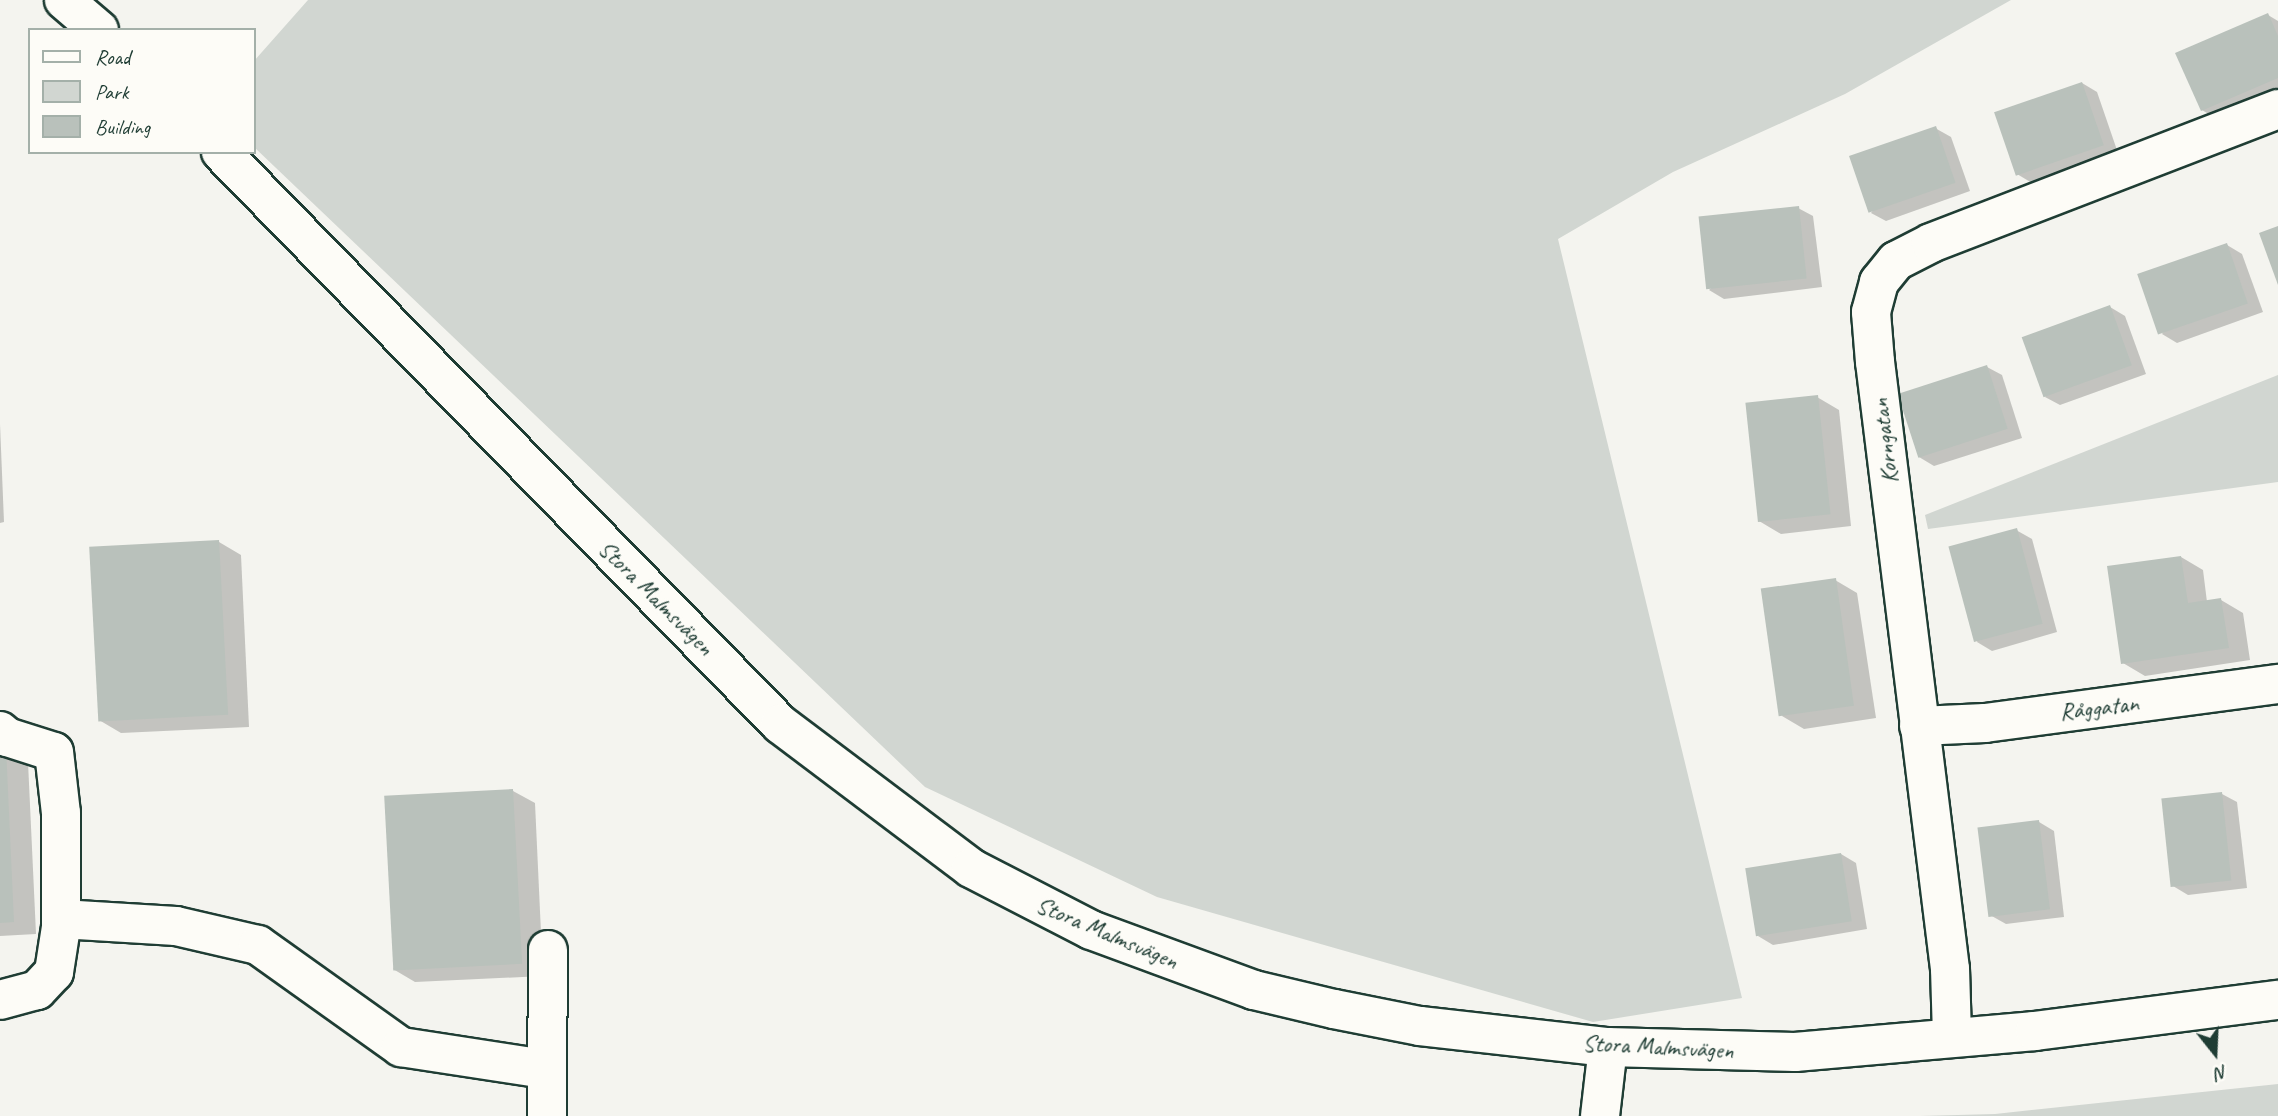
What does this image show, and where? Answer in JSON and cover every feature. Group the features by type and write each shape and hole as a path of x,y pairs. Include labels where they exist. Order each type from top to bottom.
{"street":[{"path":"64,0 97,28"},
{"name":"Korngatan","path":"1952,1036 1950,969 1875,362 1871,312 1879,282 1896,261 1931,243 2278,109"},
{"name":"Stora Malmsvägen","path":"223,154 780,724 971,868 1091,930 1254,990 1420,1026 1608,1047 1795,1052 1952,1036 2035,1031 2278,1000"},
{"name":"Råggatan","path":"1919,726 1985,723 2278,684"},
{"path":"0,731 7,737 54,752 61,813 61,919 54,972 37,990 0,1000"},
{"path":"61,919 176,926 258,945 401,1047 545,1069"},
{"path":"547,1116 545,1069 548,950"},
{"path":"1600,1116 1608,1047"}],"green space":[{"path":"308,0 2011,0 1845,94 1673,172 1558,239 1742,998 1593,1022 1157,897 925,787 256,149 256,59"},
{"path":"2278,375 2278,482 1928,529 1925,515"},
{"path":"2278,1084 2278,1116 1920,1116 1995,1114"}],"building":[{"path":"2268,13 2278,36 2278,78 2201,111 2175,53"},
{"path":"2082,82 2104,145 2016,176 1994,112"},
{"path":"1936,126 1956,183 1869,213 1849,156"},
{"path":"1799,206 1807,279 1706,289 1699,217"},
{"path":"2278,226 2278,285 2259,233"},
{"path":"2227,243 2248,304 2158,334 2137,274"},
{"path":"2110,305 2132,365 2044,397 2022,337"},
{"path":"1987,365 2008,429 1918,458 1898,394"},
{"path":"1818,395 1831,514 1758,522 1745,403"},
{"path":"2017,528 2043,624 1974,642 1948,546"},
{"path":"219,540 228,715 98,722 89,547"},
{"path":"2181,556 2188,603 2221,598 2229,648 2121,664 2107,566"},
{"path":"1836,578 1854,706 1779,716 1761,589"},
{"path":"6,747 14,922 0,923 0,748"},
{"path":"513,789 522,964 393,971 384,796"},
{"path":"2222,792 2231,881 2171,887 2161,798"},
{"path":"2039,820 2050,909 1988,917 1977,828"},
{"path":"1841,853 1852,921 1756,936 1745,868"}]}
